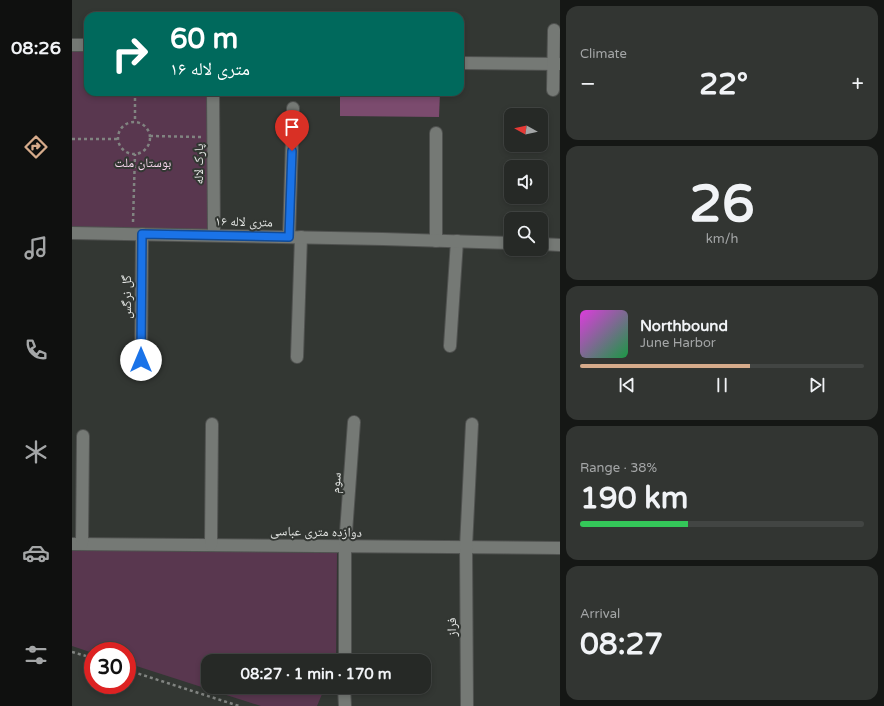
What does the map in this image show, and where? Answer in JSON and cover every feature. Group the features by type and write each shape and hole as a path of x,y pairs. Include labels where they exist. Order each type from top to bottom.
{"street":[{"path":"553,90 557,64 554,30"},
{"path":"72,45 84,45"},
{"path":"464,63 557,64"},
{"name":"پارک لاله","path":"213,96 214,235"},
{"path":"293,108 297,357"},
{"path":"436,134 436,240"},
{"name":"۱۶ متری لاله","path":"72,232 504,243"},
{"name":"گل نرگس","path":"137,234 141,360"},
{"path":"450,346 457,241"},
{"path":"548,244 560,245"},
{"name":"سوم","path":"344,654 345,546 354,422"},
{"path":"211,544 212,424"},
{"name":"فراز","path":"467,706 466,547 472,424"},
{"path":"77,544 83,436"},
{"name":"دوازده متری عباسی","path":"77,544 560,548"},
{"path":"337,706 342,694"},
{"path":"344,694 345,706"}],"path":[{"path":"134,96 135,122"},
{"path":"135,122 145,126 150,136 148,146 140,153 135,154 126,152 122,149 118,139 119,134 125,125 135,122"},
{"path":"150,136 213,137"},
{"path":"72,139 118,139"},
{"path":"135,154 137,234"},
{"path":"72,652 84,655"},
{"path":"136,673 239,706"}],"green space":[{"name":"بوستان ملت","path":"72,45 84,45 84,96 213,96 214,235 72,233"},
{"path":"72,550 337,553 336,654 201,654 201,687 136,666 136,642 84,642 84,650 72,646"},
{"path":"224,694 322,694 317,706 261,706"}],"shaded area":[{"path":"340,96 440,96 439,117 340,116"}],"route":[{"path":"141,360 142,234 289,237 292,151"}]}
